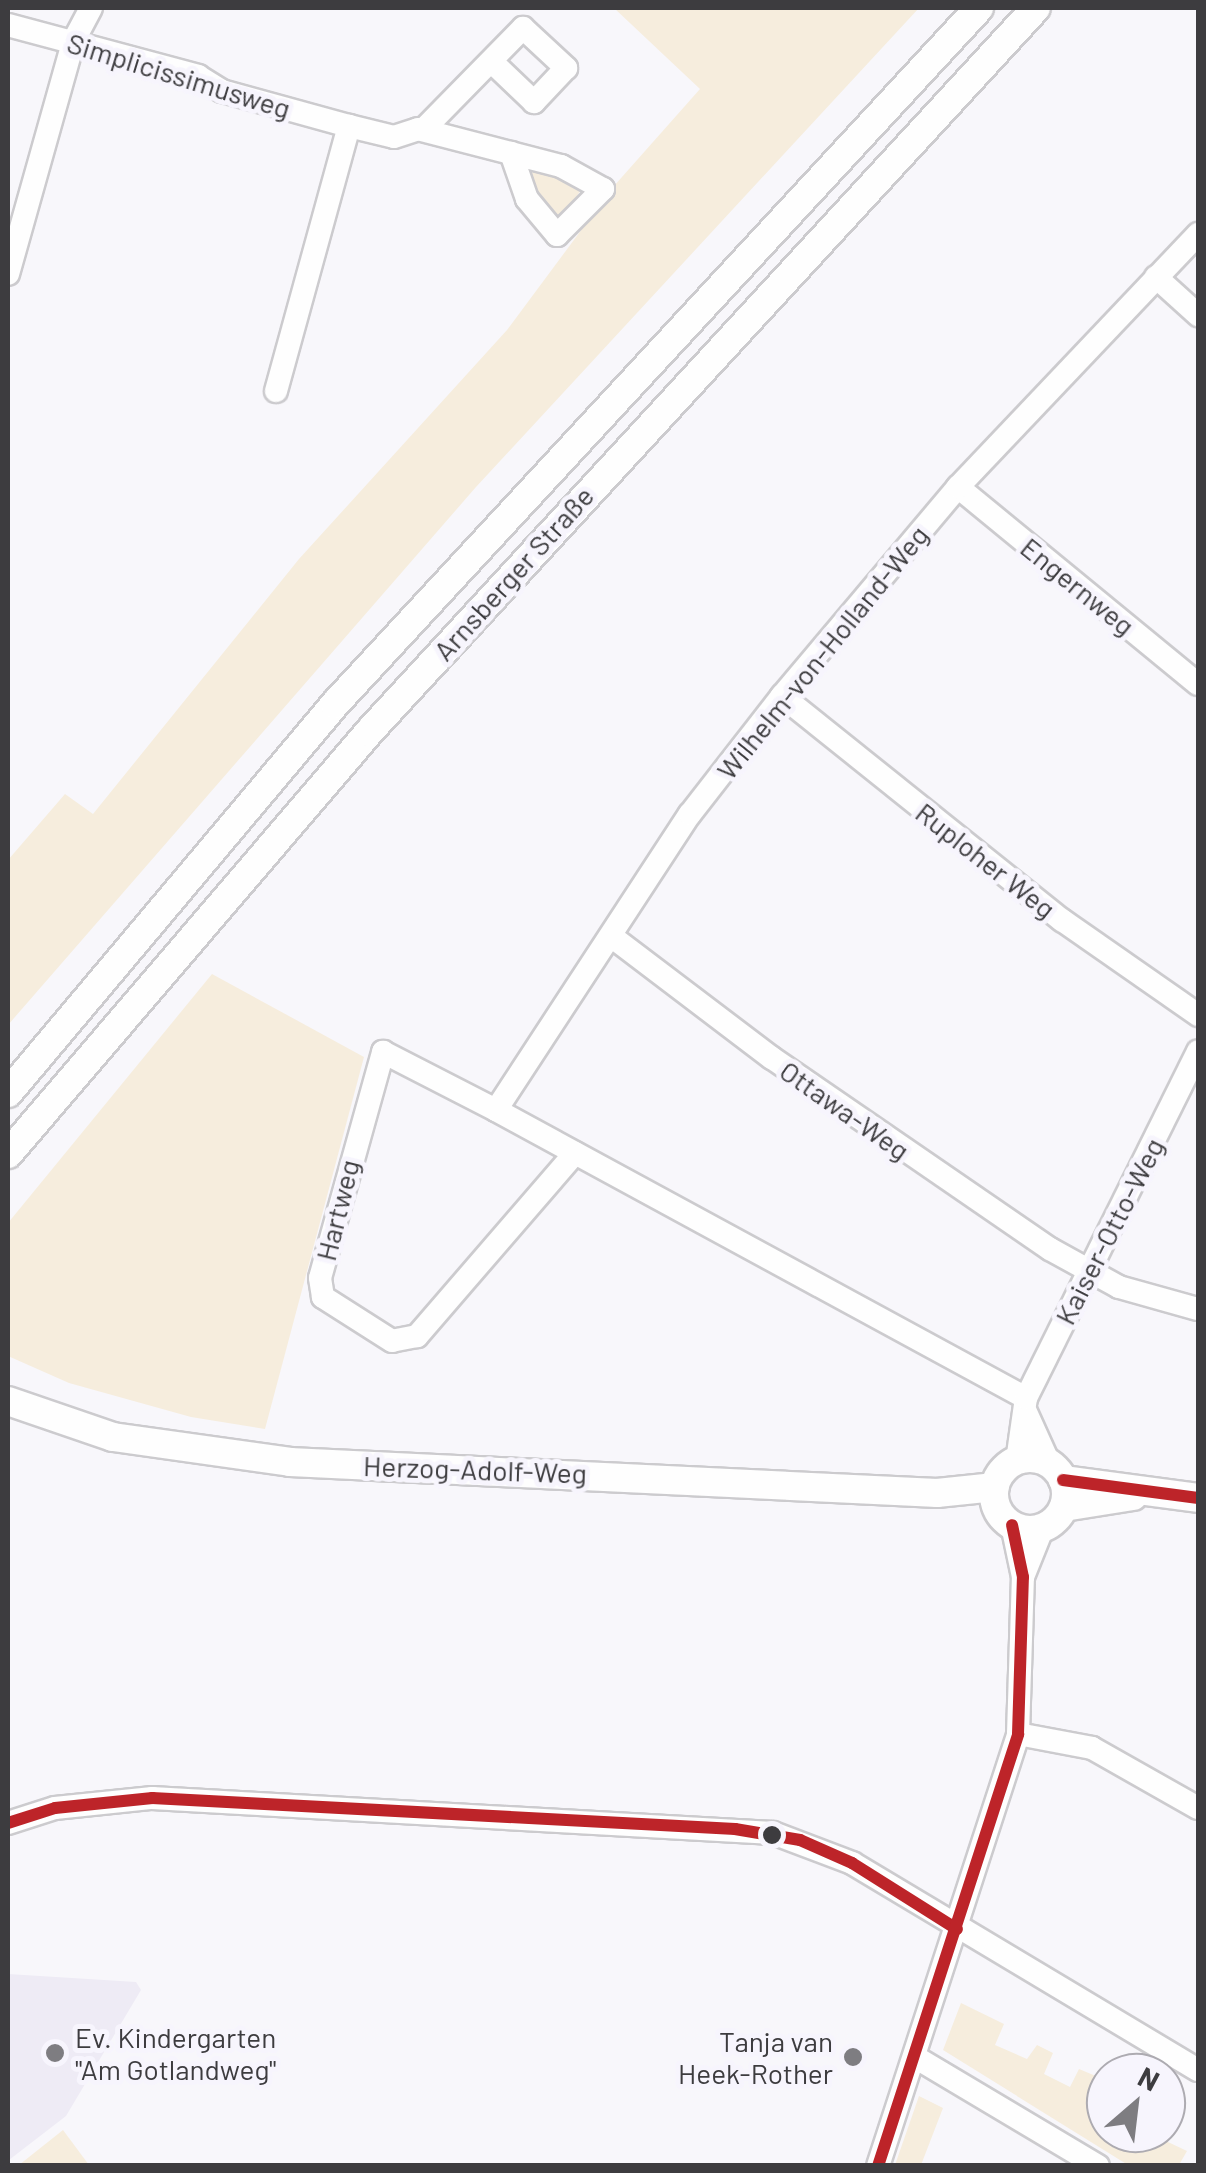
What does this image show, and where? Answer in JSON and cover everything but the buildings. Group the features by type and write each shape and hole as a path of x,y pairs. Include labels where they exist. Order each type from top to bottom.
{"main road":[{"name":"Arnsberger Straße","path":"8,1093 348,690 979,8"},
{"name":"Arnsberger Straße","path":"8,1154 394,704 1036,8"},
{"name":"Herzog-Adolf-Weg","path":"12,1404 113,1437 290,1462 936,1493 1002,1507 1043,1528"},
{"path":"1002,1507 1017,1460 1059,1483 1198,1498"},
{"path":"1043,1528 1059,1483"}],"street":[{"path":"8,274 74,42 91,8"},
{"name":"Simplicissimusweg","path":"8,25 350,126 394,137 423,130 511,153"},
{"path":"423,130 491,61"},
{"path":"276,391 350,126"},
{"name":"Wilhelm-von-Holland-Weg","path":"496,1110 690,814 782,696 958,487 1198,234"},
{"path":"1156,278 1198,315"},
{"name":"Engernweg","path":"958,487 1198,684"},
{"name":"Ruploher Weg","path":"782,696 1034,898 1198,1014"},
{"name":"Ottawa-Weg","path":"610,936 934,1173 1088,1272 1147,1298 1198,1308"},
{"name":"Kaiser-Otto-Weg","path":"1017,1460 1026,1405 1198,1051"},
{"name":"Hartweg","path":"575,1153 417,1336 392,1341 329,1306 320,1278 383,1052 575,1153 1026,1405"},
{"path":"1026,1405 1059,1483"},
{"path":"878,2166 1018,1734 1023,1577 1002,1507"},
{"path":"1023,1577 1043,1528"},
{"path":"1018,1734 1092,1748 1198,1808"},
{"path":"8,1822 55,1808 152,1798 735,1829 800,1840 852,1863 1198,2070"},
{"path":"914,2057 1098,2166"}],"shaded area":[{"path":"614,8 919,8 476,487 8,1025 8,860 65,794 93,814 299,559 507,330 614,186 700,89"},
{"path":"530,169 549,171 581,190 560,220 536,194"},
{"path":"212,974 364,1057 265,1429 191,1417 69,1383 8,1356 8,1223"},
{"name":"Ev. Kindergarten \"Am Gotlandweg\"","path":"8,1974 136,1982 141,1990 66,2116 9,2160"},
{"path":"961,2003 1004,2024 995,2045 1027,2059 1037,2045 1053,2053 1044,2074 1070,2087 1079,2069 1086,2072 1086,2139 943,2050"},
{"path":"919,2096 943,2108 921,2165 895,2165"},
{"path":"63,2130 89,2165 19,2165"},
{"path":"1109,2153 1186,2153 1179,2165 1128,2165"}],"transit line":[{"path":"1063,1480 1198,1498"},
{"path":"878,2166 1018,1734 1023,1577 1012,1525"},
{"path":"8,1823 55,1808 152,1798 735,1829 800,1840 852,1863 957,1929"}],"place":[{"name":"Ev. Kindergarten \"Am Gotlandweg\"","path":"55,2053"},
{"name":"Tanja van Heek-Rother","path":"853,2057"}]}
